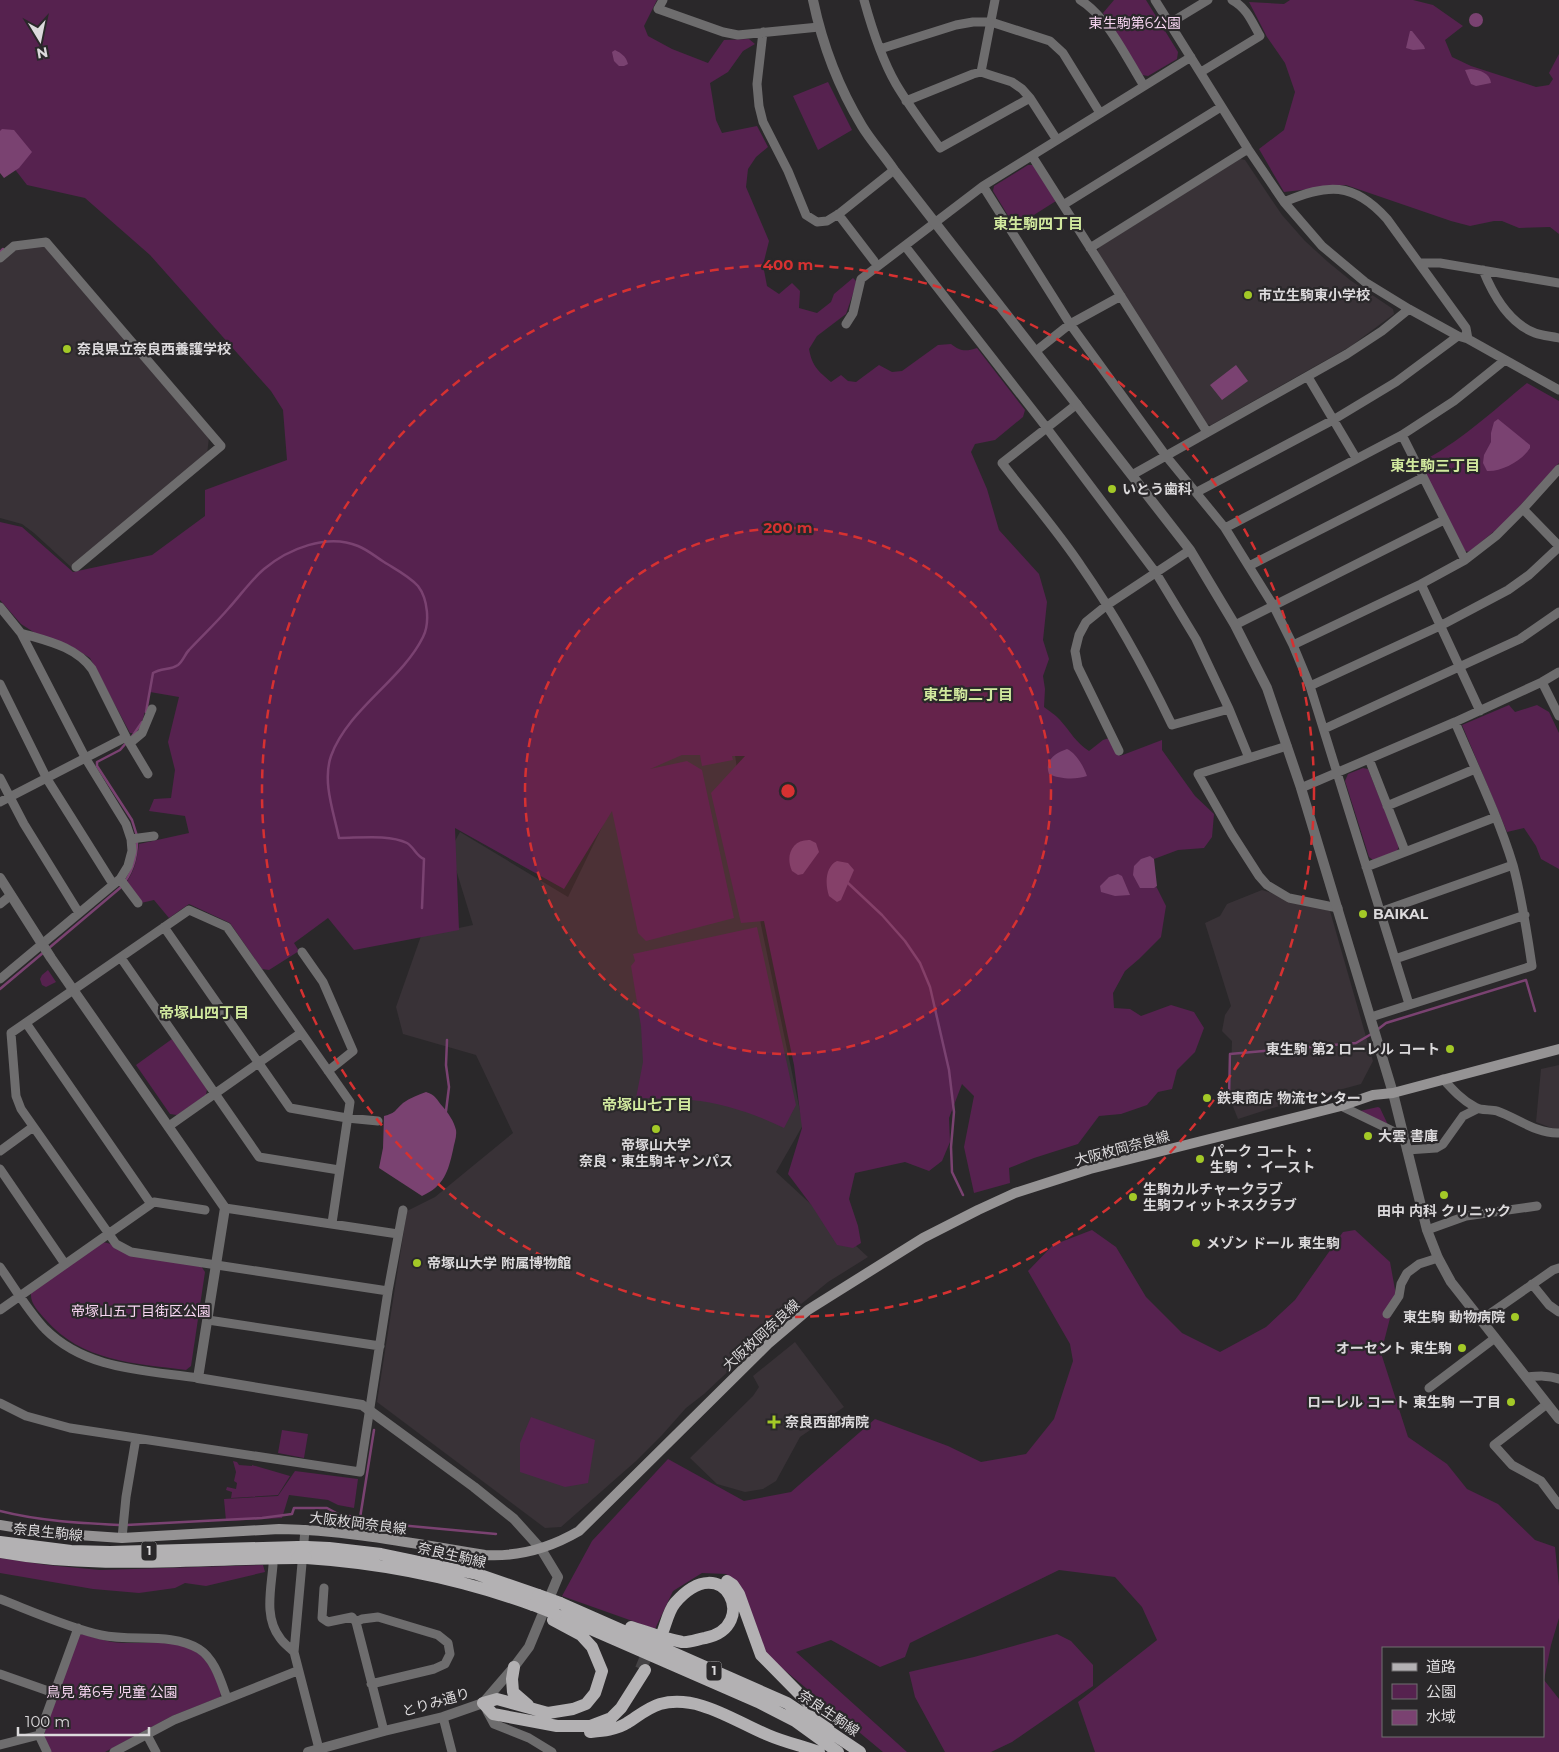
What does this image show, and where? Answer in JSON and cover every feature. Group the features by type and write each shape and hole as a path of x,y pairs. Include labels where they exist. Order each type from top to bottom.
{"main road":[{"name":"大阪枚岡奈良線","path":"0,1525 49,1533 122,1538 261,1530 304,1530 366,1535 485,1554 514,1554 542,1549 561,1542 579,1531 768,1344 808,1310 922,1238 970,1214 1015,1193 1090,1169 1341,1106 1373,1095 1394,1093 1559,1049"},
{"name":"奈良生駒線","path":"0,1542 70,1551 100,1552 302,1552 469,1584 556,1612 787,1703 848,1742 860,1752"},
{"name":"奈良生駒線","path":"0,1552 30,1558 70,1562 113,1563 246,1558 329,1548 391,1556 477,1574 534,1604"},
{"path":"534,1604 556,1612 634,1628 684,1642 714,1636 724,1630 731,1619 733,1603 726,1588 712,1582 696,1585 674,1604 660,1631 671,1598 694,1579 711,1574 722,1578 733,1586 739,1594 761,1655 848,1742"},
{"name":"奈良生駒線","path":"556,1612 765,1706 795,1721 838,1752"},
{"path":"514,1667 512,1679 513,1692 525,1704 548,1713 573,1709 586,1704 596,1693 602,1671 592,1647 556,1612"},
{"path":"482,1702 498,1699 574,1720 600,1717 616,1707 643,1670 622,1708 611,1718 590,1726 558,1726"},
{"path":"482,1702 493,1714 578,1731 606,1730 624,1725 659,1704 685,1703 709,1708 769,1736 819,1752"}],"street":[{"path":"663,0 658,8 723,32 738,34 819,27"},
{"path":"813,0 819,27 837,76 862,126 894,170 1190,550 1235,624 1267,688 1301,788 1394,1093 1427,1230 1438,1258 1451,1282 1559,1418"},
{"path":"864,0 880,50 896,84 940,148 1030,98"},
{"path":"981,72 995,0"},
{"path":"1080,0 1088,5 1102,20 1144,86"},
{"path":"1155,0 1248,150 1284,202 1322,246 1365,282 1409,309 1458,336 1468,339 1559,390"},
{"path":"1170,23 1208,0"},
{"path":"1200,72 1260,36 1246,12 1232,0"},
{"path":"880,50 956,25 973,22 991,22 1050,41 1063,52 1100,113"},
{"path":"763,32 757,84 759,106 763,122 788,171 806,215 817,222 827,221 894,170"},
{"path":"846,324 853,312 861,279 983,186 1191,57"},
{"path":"906,101 981,72 1012,82 1022,89 1030,98 1056,140"},
{"path":"1063,205 1222,107"},
{"path":"1090,248 1248,150"},
{"path":"1032,156 1207,432"},
{"path":"983,186 1070,324 1166,456 1225,528 1273,605 1293,645 1310,686 1409,1004"},
{"path":"1284,202 1301,195 1329,189 1340,189 1358,194 1376,206 1420,263 1466,328 1468,339"},
{"path":"838,214 874,261"},
{"path":"0,258 14,246 46,242 220,446 76,567"},
{"path":"905,246 1046,427 1156,573 1196,638 1229,709 1249,758"},
{"path":"1420,263 1440,263 1559,283"},
{"path":"1483,270 1490,287 1518,323 1537,333 1559,338"},
{"path":"1036,350 1070,324 1120,296"},
{"path":"1132,475 1308,377 1375,336 1409,309"},
{"path":"1197,492 1333,420 1396,382 1458,336"},
{"path":"1225,528 1402,435 1454,401 1505,360"},
{"path":"1308,377 1356,458"},
{"path":"1542,380 1559,383"},
{"path":"1077,404 1002,463 1080,563 1107,605 1154,687 1172,724 1229,709"},
{"path":"1402,435 1464,560"},
{"path":"1293,645 1421,584 1464,560 1496,536 1559,469"},
{"path":"1249,566 1422,478"},
{"path":"1310,686 1440,626 1508,590 1529,575 1559,546 1523,509"},
{"path":"1235,624 1444,520"},
{"path":"1119,751 1078,667 1075,651 1079,635 1086,622 1107,605 1190,550"},
{"path":"1421,584 1480,711"},
{"path":"0,607 4,617 21,633 86,759 126,824 132,850 128,866 117,882 0,979"},
{"path":"1324,729 1520,639 1559,612"},
{"path":"21,633 67,648 86,660 148,774"},
{"path":"1301,788 1480,711 1559,672"},
{"path":"1542,682 1559,716"},
{"path":"0,684 47,779 117,882 138,904"},
{"path":"0,802 142,733 152,709"},
{"path":"1371,1017 1532,966 1525,915 1513,865 1496,816 1455,722"},
{"path":"1287,746 1198,774 1232,834 1259,876 1267,885 1288,898 1338,908"},
{"path":"1369,760 1405,851"},
{"path":"1387,806 1475,769"},
{"path":"0,778 24,824 79,913"},
{"path":"1366,867 1496,816"},
{"path":"131,839 154,836"},
{"path":"1380,912 1513,865"},
{"path":"0,878 42,945 225,1208 198,1378"},
{"path":"0,904 11,895"},
{"path":"332,1223 350,1102 227,927 188,910 11,1033 16,1096 21,1109 116,1244 131,1252 388,1291"},
{"path":"1394,959 1525,915"},
{"path":"164,927 290,1108 347,1118 378,1121"},
{"path":"302,952 322,982 353,1052 328,1070"},
{"path":"121,958 259,1157 339,1170"},
{"path":"26,1023 152,1204"},
{"path":"168,1126 301,1033"},
{"path":"1443,1079 1460,1097 1477,1109 1496,1111 1525,1124 1552,1133 1559,1133"},
{"path":"1341,1106 1403,1136"},
{"path":"1407,1150 1436,1148 1442,1144 1463,1116 1477,1109"},
{"path":"0,1151 33,1127"},
{"path":"0,1169 65,1264"},
{"path":"0,1310 154,1202 205,1210"},
{"path":"1427,1230 1466,1216 1538,1206"},
{"path":"225,1208 398,1234"},
{"path":"0,1403 26,1416 70,1428 360,1472 388,1291 403,1210"},
{"path":"1387,1314 1399,1296 1401,1284 1406,1273 1419,1264 1438,1258"},
{"path":"0,1267 44,1328 63,1343 89,1359 115,1366 362,1405 370,1409 490,1499 514,1519 542,1549"},
{"path":"1481,1320 1532,1284 1559,1268"},
{"path":"1532,1284 1549,1305 1559,1312"},
{"path":"1549,1305 1559,1299"},
{"path":"208,1320 380,1346"},
{"path":"1429,1388 1494,1338"},
{"path":"1526,1377 1552,1376 1559,1379"},
{"path":"1547,1404 1494,1445 1512,1466 1541,1481 1559,1505"},
{"path":"122,1538 126,1497 136,1438"},
{"path":"304,1530 294,1652 297,1671 319,1749"},
{"name":"とりみ通り","path":"308,1752 443,1717 482,1702 514,1667 529,1647 558,1577 542,1549"},
{"path":"273,1565 270,1609 272,1622 280,1638 294,1652"},
{"path":"324,1588 322,1618 328,1622 352,1617 356,1622 384,1731"},
{"path":"0,1599 100,1635 186,1642 201,1650 211,1661 227,1698"},
{"path":"356,1622 362,1619 378,1617 438,1635 448,1643 450,1654 445,1664 434,1670 371,1684"},
{"path":"47,1752 39,1735 78,1628"},
{"path":"114,1752 174,1720 297,1671"},
{"path":"0,1674 54,1693"},
{"path":"482,1702 494,1724 529,1738 552,1752"},
{"path":"443,1717 452,1752"},
{"path":"147,1734 156,1752"},
{"path":"0,1745 39,1735"}],"shaded area":[{"name":"市立生駒東小学校","path":"1240,159 1245,160 1282,215 1305,241 1350,280 1393,309 1394,314 1351,346 1211,425 1206,424 1097,252 1099,247"},
{"name":"奈良県立奈良西養護学校","path":"45,244 209,437 207,455 71,567 22,524 0,518 0,262 16,247"},
{"name":"帝塚山大学 奈良・東生駒キャンパス","path":"731,729 761,925 803,1125 776,1172 868,1257 828,1282 789,1314 704,1394 686,1408 636,1461 561,1527 545,1528 377,1402 407,1211 435,1197 513,1133 476,1055 403,1034 396,1007 421,936 473,925 450,850 460,832 568,897 633,763"},
{"path":"1262,890 1330,911 1373,1061 1361,1084 1238,1119 1230,1099 1232,1041 1222,1031 1225,1015 1231,1006 1205,923 1220,916 1227,904"},
{"path":"1559,1065 1559,1129 1557,1130 1536,1122 1541,1069"},
{"name":"奈良西部病院","path":"795,1342 844,1407 800,1437 776,1481 763,1489 745,1492 717,1484 690,1458 753,1396 759,1387 753,1376"}],"green space":[{"path":"0,0 657,0 644,26 648,36 672,49 708,63 724,40 749,39 755,44 743,51 728,72 710,83 716,120 722,133 757,126 768,147 756,157 748,169 746,187 769,241 763,265 767,286 779,294 792,283 800,291 799,308 817,313 831,302 834,294 853,278 857,282 846,314 817,336 809,349 816,368 831,382 841,375 848,381 856,382 879,365 892,372 902,371 938,345 951,344 963,350 977,348 1025,410 1023,417 995,440 975,444 971,452 987,489 999,530 1039,574 1047,602 1043,640 1049,659 1043,676 1045,689 1044,707 1058,718 1077,741 1089,751 1103,740 1109,738 1120,756 1162,740 1162,750 1195,796 1214,814 1212,837 1204,848 1178,850 1138,865 1157,888 1166,906 1161,937 1125,971 1113,993 1114,1008 1130,1009 1141,1016 1171,1005 1194,1012 1204,1028 1195,1052 1177,1070 1172,1089 1158,1092 1147,1105 1121,1114 1099,1116 1078,1144 1009,1168 1010,1183 974,1193 964,1147 974,1096 962,1084 949,1118 950,1142 942,1161 929,1171 905,1162 855,1173 849,1199 858,1226 861,1243 853,1248 837,1245 812,1206 788,1174 802,1128 794,1065 764,921 741,923 711,793 745,756 732,756 733,760 702,766 700,755 682,755 650,769 687,761 702,770 734,918 646,941 638,933 612,811 564,889 455,828 459,930 354,950 328,918 294,943 299,951 269,970 262,969 230,923 189,904 169,918 154,900 141,903 126,883 132,874 139,844 189,833 185,816 149,811 154,799 171,798 175,770 168,742 179,697 150,692 143,719 133,733 130,733 90,658 69,645 35,633 21,624 0,600 0,522 22,527 73,572 152,555 205,516 205,490 287,460 283,410 271,391 150,255 85,198 27,185 0,150"},
{"name":"東生駒第6公園","path":"1114,0 1146,0 1178,52 1177,59 1148,76 1142,75 1103,13"},
{"path":"1290,0 1413,0 1433,5 1463,26 1445,40 1452,57 1471,66 1536,87 1549,85 1553,79 1549,73 1559,54 1559,234 1550,227 1519,228 1502,221 1470,226 1346,185 1284,192 1259,149 1284,130 1295,92 1285,63 1267,37 1249,2 1284,4"},
{"path":"828,82 852,130 818,150 793,96"},
{"path":"1028,165 1033,165 1056,201 1015,227 993,191 994,186"},
{"path":"1527,383 1559,401 1559,463 1503,524 1469,552 1465,551 1419,463 1462,436"},
{"path":"1509,705 1515,712 1537,705 1549,712 1559,733 1559,869 1541,859 1536,846 1524,828 1507,832 1462,725"},
{"path":"1363,768 1368,769 1399,846 1397,851 1373,860 1369,857 1345,781 1348,774"},
{"path":"757,927 796,1105 784,1128 727,1106 703,1101 636,1098 643,1062 641,1026 631,966 635,961 633,954"},
{"path":"48,970 56,982 46,987 42,985 40,979"},
{"path":"172,1039 207,1089 206,1095 177,1115 170,1114 136,1065"},
{"path":"1380,1108 1389,1127 1360,1111"},
{"path":"1092,1230 1116,1247 1146,1297 1182,1333 1220,1352 1266,1327 1295,1300 1343,1232 1355,1230 1390,1262 1396,1295 1381,1353 1408,1437 1447,1464 1467,1489 1498,1504 1535,1540 1555,1547 1559,1586 1559,1618 1544,1680 1559,1699 1559,1752 1095,1752 1078,1702 1157,1640 1142,1607 1115,1577 1059,1570 910,1643 905,1657 880,1667 831,1640 796,1652 907,1752 883,1752 765,1654 741,1587 726,1574 702,1573 673,1591 655,1629 562,1596 592,1541 668,1459 744,1501 791,1492 875,1419 948,1446 981,1462 1026,1454 1054,1419 1073,1361 1070,1344 1028,1271 1053,1245"},
{"name":"帝塚山五丁目街区公園","path":"103,1242 201,1266 205,1272 191,1366 186,1370 128,1362 92,1352 75,1344 60,1333 35,1307 31,1293"},
{"path":"531,1417 595,1440 588,1483 565,1487 520,1472 520,1443"},
{"path":"282,1430 308,1434 304,1458 278,1453"},
{"path":"233,1461 239,1465 252,1465 290,1476 278,1495 231,1498 232,1492 226,1490 227,1487 236,1489 237,1483 234,1481 236,1472"},
{"path":"295,1471 358,1479 354,1508 338,1505 328,1500 289,1495 282,1518 226,1521 224,1499 278,1496"},
{"path":"0,1558 100,1570 263,1565 265,1572 206,1586 185,1583 175,1588 139,1593 93,1589 0,1573"},
{"name":"鳥見 第6号 児童 公園","path":"83,1634 112,1642 168,1643 190,1648 199,1654 210,1667 221,1693 220,1697 172,1716 105,1752 51,1752 45,1740 45,1731 79,1635"},
{"path":"1057,1634 1071,1641 1093,1665 1093,1686 1012,1742 991,1752 945,1752 915,1697 909,1672 974,1657"}],"water":[{"path":"1476,13 1481,15 1483,20 1481,25 1476,27 1471,25 1469,20 1471,15"},
{"path":"1410,31 1412,31 1425,49 1413,50 1406,48"},
{"path":"615,50 623,55 628,64 619,66 614,61 612,52"},
{"path":"1471,69 1487,74 1491,83 1476,86 1471,84 1465,70"},
{"path":"2,129 14,130 32,152 19,168 4,178 0,173 0,131"},
{"path":"1236,365 1248,381 1222,400 1210,385"},
{"path":"1498,419 1530,445 1530,448 1511,465 1498,470 1487,471 1483,463 1484,455 1491,442 1494,422"},
{"path":"1067,749 1074,754 1087,776 1068,778 1049,774 1049,761 1058,753"},
{"path":"810,840 816,843 819,852 803,874 798,875 792,871 789,860 790,854 799,842"},
{"path":"1150,856 1154,859 1157,886 1154,888 1140,888 1133,875 1134,866 1141,859"},
{"path":"837,861 848,863 854,870 841,900 837,902 829,896 827,876 830,867"},
{"path":"1118,874 1122,876 1130,895 1115,896 1101,892 1100,886 1109,877"},
{"path":"426,1092 434,1096 451,1117 456,1130 456,1138 444,1178 435,1188 422,1196 379,1168 383,1148 384,1116 393,1113 408,1100"}],"waterway":[{"path":"0,252 3,249"},
{"path":"146,712 153,673 178,665 189,650 254,578 284,555 321,542 346,542 365,549 406,576 418,586 426,604 427,625 423,637 414,653 362,709 339,739 331,756 328,787 339,838 392,838 407,843 424,859 422,908"},
{"path":"131,738 142,722"},
{"path":"127,742 120,750 97,762 97,766 132,820 137,836"},
{"path":"49,948 120,888 133,866 137,841"},
{"path":"848,883 882,915 905,941 920,963 930,987 949,1070 954,1112 951,1147 952,1172 963,1195"},
{"path":"0,989 44,952"},
{"path":"1377,1030 1386,1023 1526,980 1535,1011"},
{"path":"1229,1098 1230,1054 1356,1043 1373,1033"},
{"path":"446,1111 449,1087 446,1065 447,1040"},
{"path":"360,1518 374,1430"},
{"path":"126,1525 262,1518 292,1514 294,1508 327,1508 338,1514 399,1525 496,1534"},
{"path":"0,1511 45,1519 120,1525"}],"tunnel":[{"path":"641,1669 651,1644"}],"place":[{"name":"市立生駒東小学校","path":"1248,295"},
{"name":"奈良県立奈良西養護学校","path":"67,349"},
{"name":"いとう歯科","path":"1112,489"},
{"name":"BAIKAL","path":"1363,914"},
{"name":"東生駒 第2 ローレル コート","path":"1450,1049"},
{"name":"鉄東商店 物流センター","path":"1207,1098"},
{"name":"帝塚山大学 奈良・東生駒キャンパス","path":"656,1129"},
{"name":"大雲 書庫","path":"1368,1136"},
{"name":"パーク コート ・ 生駒 ・ イースト","path":"1200,1159"},
{"name":"田中 内科 クリニック","path":"1444,1195"},
{"name":"生駒カルチャークラブ 生駒フィットネスクラブ","path":"1133,1197"},
{"name":"メゾン ドール 東生駒","path":"1196,1243"},
{"name":"帝塚山大学 附属博物館","path":"417,1263"},
{"name":"東生駒 動物病院","path":"1515,1317"},
{"name":"オーセント 東生駒","path":"1462,1348"},
{"name":"ローレル コート 東生駒 一丁目","path":"1511,1402"},
{"name":"奈良西部病院","path":"774,1422"}],"district":[{"name":"東生駒四丁目","path":"1038,224"},
{"name":"東生駒三丁目","path":"1435,466"},
{"name":"東生駒二丁目","path":"968,695"},
{"name":"帝塚山四丁目","path":"204,1013"},
{"name":"帝塚山七丁目","path":"647,1105"}]}
